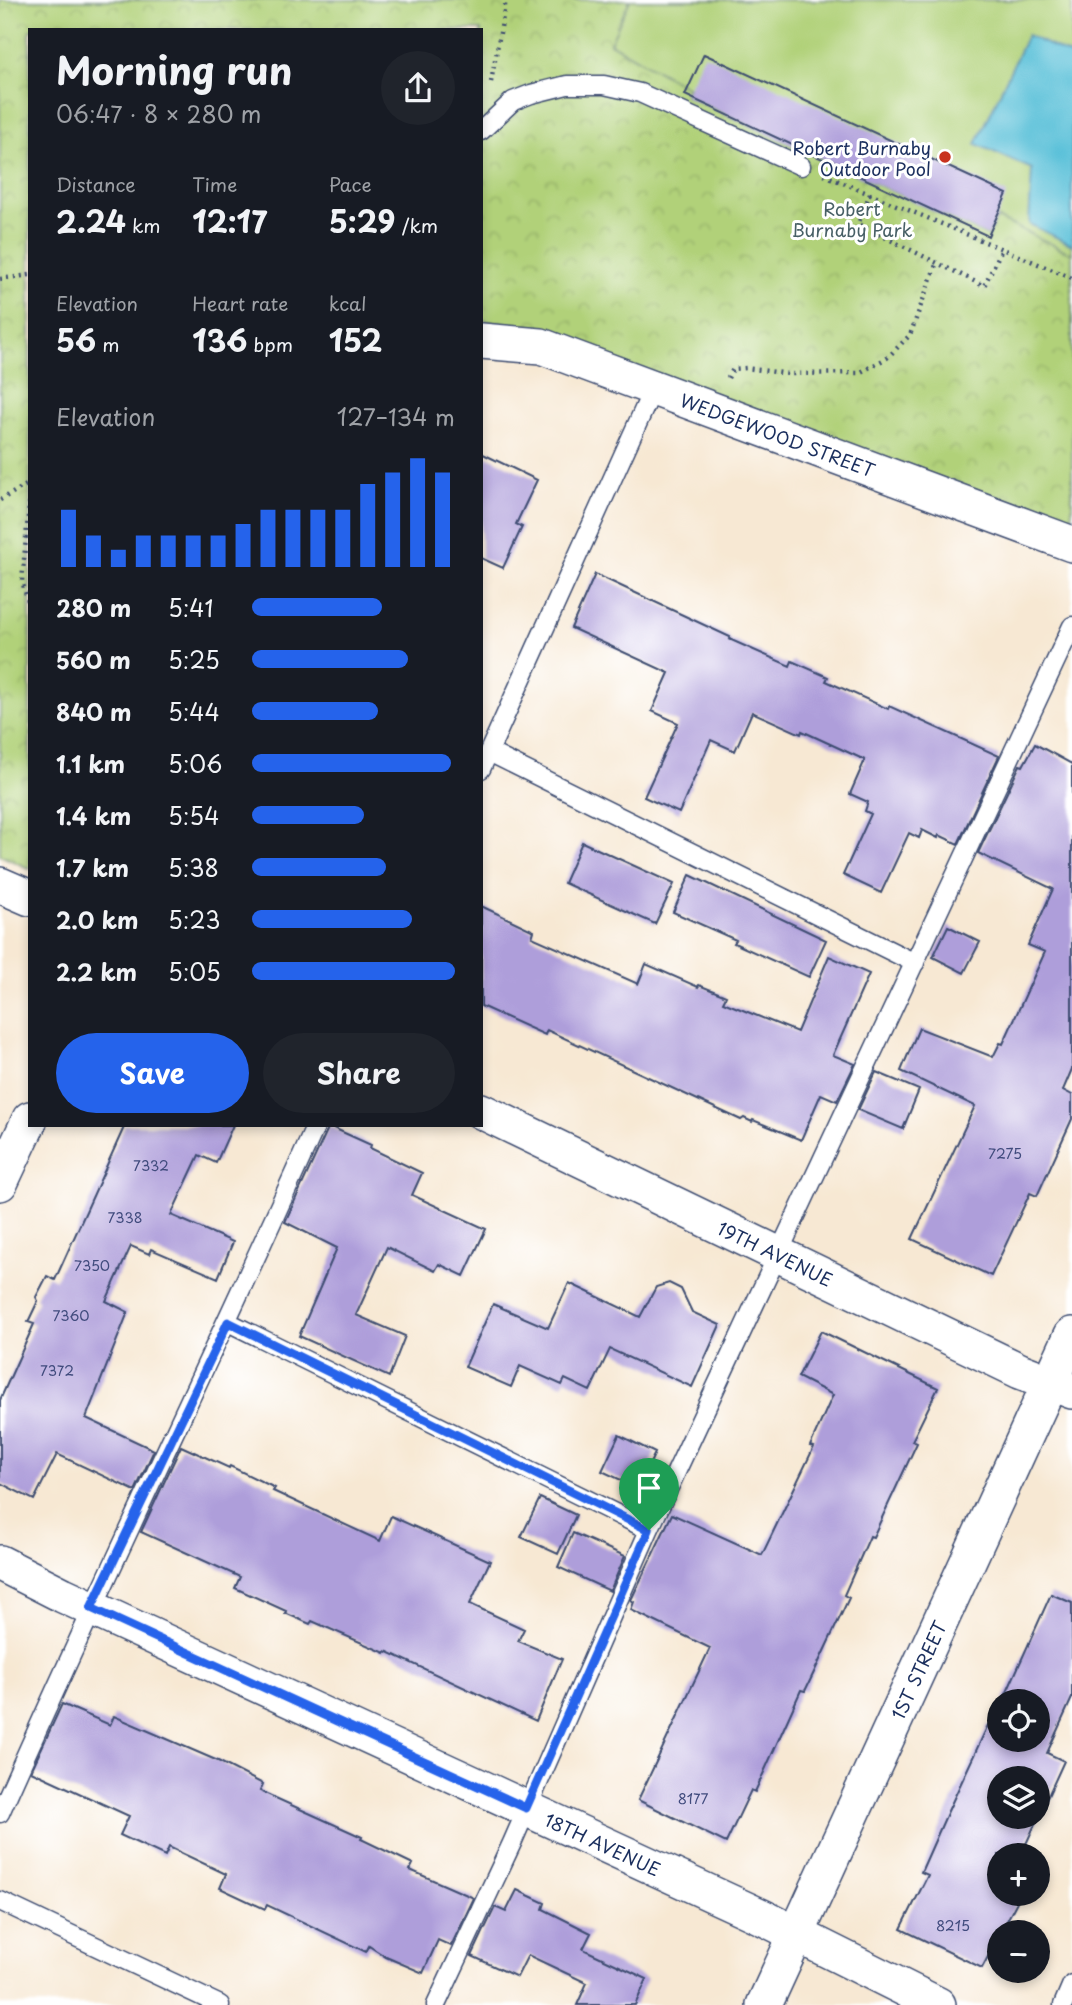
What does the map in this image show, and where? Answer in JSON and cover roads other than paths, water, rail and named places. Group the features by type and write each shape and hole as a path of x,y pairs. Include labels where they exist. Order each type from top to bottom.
{"street":[{"name":"WEDGEWOOD STREET","path":"483,341 541,346 1072,544"},
{"path":"0,884 28,897"},
{"name":"19TH AVENUE","path":"483,1112 778,1256 1020,1371 1061,1387"},
{"path":"0,1183 28,1123"},
{"name":"1ST STREET","path":"764,2005 1061,1387 1072,1335"},
{"name":"18TH AVENUE","path":"0,1563 91,1608 797,1934 938,2005"}],"lane":[{"path":"486,126 513,102 531,94 567,85 604,85 640,93 802,166"},
{"path":"483,764 653,389"},
{"path":"436,2005 512,1843 649,1530 1072,625"},
{"path":"489,751 915,963"},
{"path":"0,1813 91,1608 228,1322 315,1127"},
{"path":"228,1322 649,1530"},
{"path":"0,1901 220,2005"},
{"path":"1063,2005 1072,1984"}],"water":[{"path":"1027,35 1072,56 1072,245 1029,224 1032,169 976,144"}],"place":[{"name":"Robert Burnaby Outdoor Pool","path":"945,157"}],"park label":[{"name":"Robert Burnaby Park","path":"852,218"}]}
